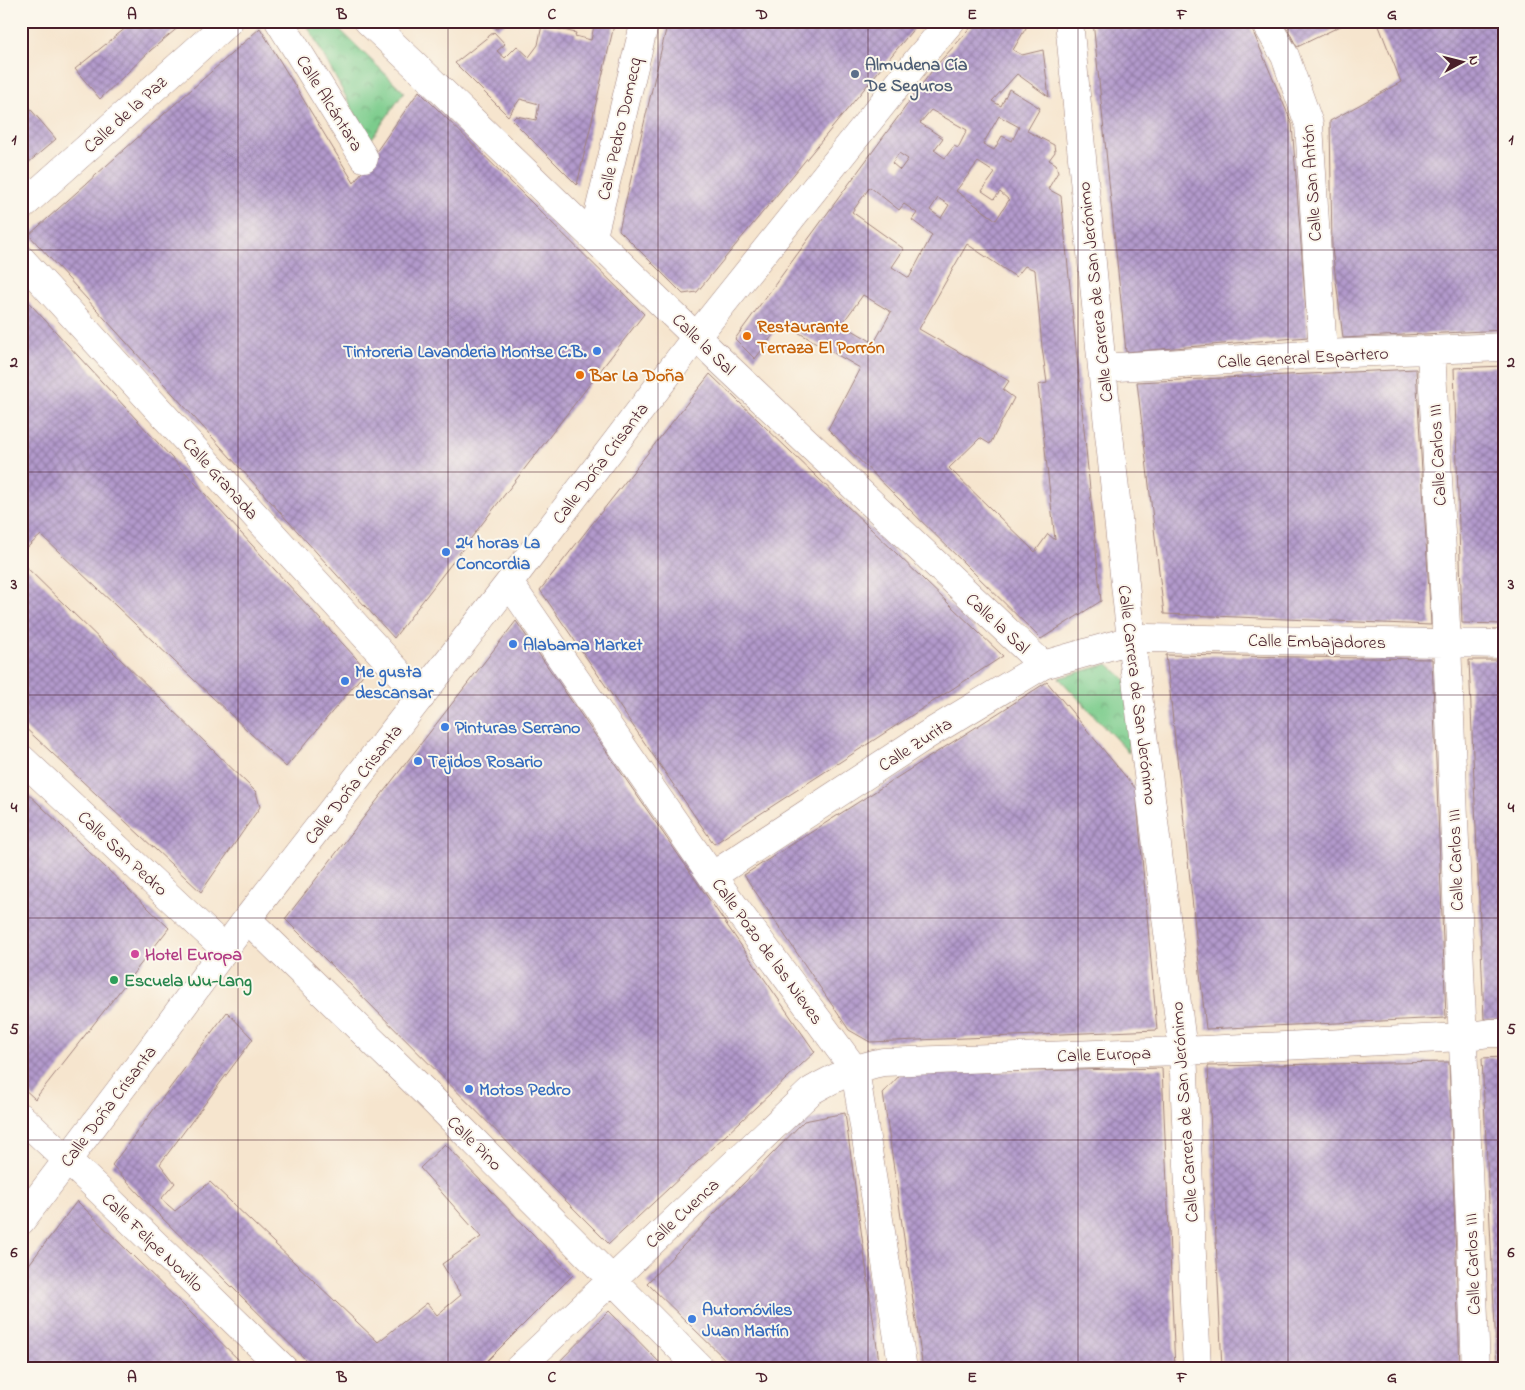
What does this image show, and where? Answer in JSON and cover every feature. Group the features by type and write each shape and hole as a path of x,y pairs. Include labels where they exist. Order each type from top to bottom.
{"street":[{"name":"Calle de la Paz","path":"21,207 230,21"},
{"name":"Calle Alcántara","path":"280,21 364,158"},
{"name":"Calle la Sal","path":"368,21 696,337 1043,665"},
{"name":"Calle Pedro Domecq","path":"593,236 645,21"},
{"name":"Calle Doña Crisanta","path":"21,1221 247,919 509,583 696,337 920,57 951,21"},
{"name":"Calle Carrera de San Jerónimo","path":"1069,21 1130,640 1184,1050 1197,1369"},
{"name":"Calle San Antón","path":"1265,21 1285,56 1309,124 1323,354"},
{"name":"Calle Granada","path":"21,259 421,697"},
{"name":"Calle General Espartero","path":"1102,368 1323,354 1504,347"},
{"name":"Calle Carlos III","path":"1431,351 1447,643 1476,1369"},
{"name":"Calle Pozo de las Nieves","path":"509,583 712,876 855,1070 903,1369"},
{"name":"Calle Embajadores","path":"1130,640 1146,638 1504,644"},
{"name":"Calle Zurita","path":"712,876 927,735 1043,665 1130,640"},
{"name":"Calle San Pedro","path":"21,758 225,948"},
{"name":"Calle Pino","path":"247,919 430,1098 701,1369"},
{"name":"Calle Europa","path":"855,1070 883,1062 1184,1050 1462,1037 1504,1033"},
{"name":"Calle Cuenca","path":"518,1369 811,1091 826,1082 855,1070"},
{"name":"Calle Felipe Novillo","path":"21,1117 284,1369"}],"green space":[{"path":"307,21 331,21 404,92 370,141 307,25"},
{"path":"1108,664 1126,680 1129,753 1059,678"}],"building":[{"path":"120,21 186,21 151,50 100,99 75,69 127,27"},
{"path":"491,21 508,21 497,29"},
{"path":"578,21 615,21 577,185 512,120 516,116 536,120 539,104 520,99 508,116 455,63 494,32 505,44 497,51 505,58 517,46 529,57 538,45 542,25 576,33 575,36 591,40 594,26"},
{"path":"668,21 920,21 697,292 683,294 619,230"},
{"path":"977,21 1030,21 1013,50 1022,55 1043,50 1049,97 1017,74 992,101 1001,106 1009,89 1040,108 1027,131 1054,145 1055,152 1049,160 1056,164 1058,172 1048,189 1061,196 1101,601 1041,639 828,429 860,368 782,323 755,359 735,339 934,68","holes":["931,110 967,130 958,148 954,146 945,158 934,150 943,138 920,123","999,116 1019,127 1012,141 1002,136 994,150 983,144","899,153 908,159 900,170 892,163","978,162 995,173 982,191 994,199 1000,192 1009,200 996,220 956,191","870,187 899,210 904,204 917,213 912,220 932,235 909,278 892,267 904,249 852,212","938,198 949,205 941,218 930,210","967,244 1016,277 1025,266 1035,270 1047,383 1038,385 1055,540 1048,534 1035,552 949,468 980,438 990,444 1014,398 1003,390 1009,381 919,329","863,295 891,312 874,343 842,324"]},
{"path":"1093,21 1247,21 1292,124 1308,337 1126,352"},
{"path":"1283,21 1351,21 1297,47"},
{"path":"1377,21 1504,21 1504,330 1343,338 1332,248 1330,121 1401,82"},
{"path":"260,28 354,183 419,91 644,314 394,638 29,235"},
{"path":"21,98 56,139 21,169"},
{"path":"21,294 367,670 286,767 41,535 21,553"},
{"path":"1504,366 1504,624 1462,623 1454,368"},
{"path":"1416,369 1431,625 1164,614 1137,382"},
{"path":"710,374 1003,656 714,844 540,590"},
{"path":"21,562 256,792 260,807 201,892 21,724"},
{"path":"516,621 815,1052 609,1244 285,919"},
{"path":"1166,655 1432,659 1446,1018 1206,1029"},
{"path":"1469,660 1504,660 1504,1019 1484,1019"},
{"path":"1047,682 1136,789 1157,1030 870,1042 849,1030 744,875"},
{"path":"21,787 169,928 35,1099 21,1086"},
{"path":"227,1012 253,1039 160,1164 175,1183 161,1199 175,1211 210,1182 378,1342 427,1303 437,1315 461,1295 442,1264 481,1237 420,1168 445,1144 573,1275 479,1369 315,1369 153,1209 112,1165"},
{"path":"1504,1057 1504,1369 1497,1369 1482,1058"},
{"path":"1449,1062 1460,1369 1222,1369 1208,1066"},
{"path":"1162,1068 1175,1369 923,1369 883,1093 901,1074"},
{"path":"845,1113 880,1369 735,1369 647,1283 804,1121"},
{"path":"77,1201 248,1369 21,1369 21,1275"},
{"path":"609,1311 666,1369 552,1369"}],"place":[{"name":"Almudena Cía De Seguros","path":"855,74"},
{"name":"Restaurante Terraza El Porrón","path":"747,336"},
{"name":"Tintoreria Lavanderia Montse C.B.","path":"597,351"},
{"name":"Bar La Doña","path":"580,375"},
{"name":"24 horas La Concordia","path":"446,552"},
{"name":"Alabama Market","path":"513,644"},
{"name":"Me gusta descansar","path":"345,681"},
{"name":"Pinturas Serrano","path":"445,727"},
{"name":"Tejidos Rosario","path":"418,761"},
{"name":"Hotel Europa","path":"135,954"},
{"name":"Escuela Wu-Lang","path":"114,980"},
{"name":"Motos Pedro","path":"469,1089"},
{"name":"Automóviles Juan Martín","path":"692,1319"}]}
